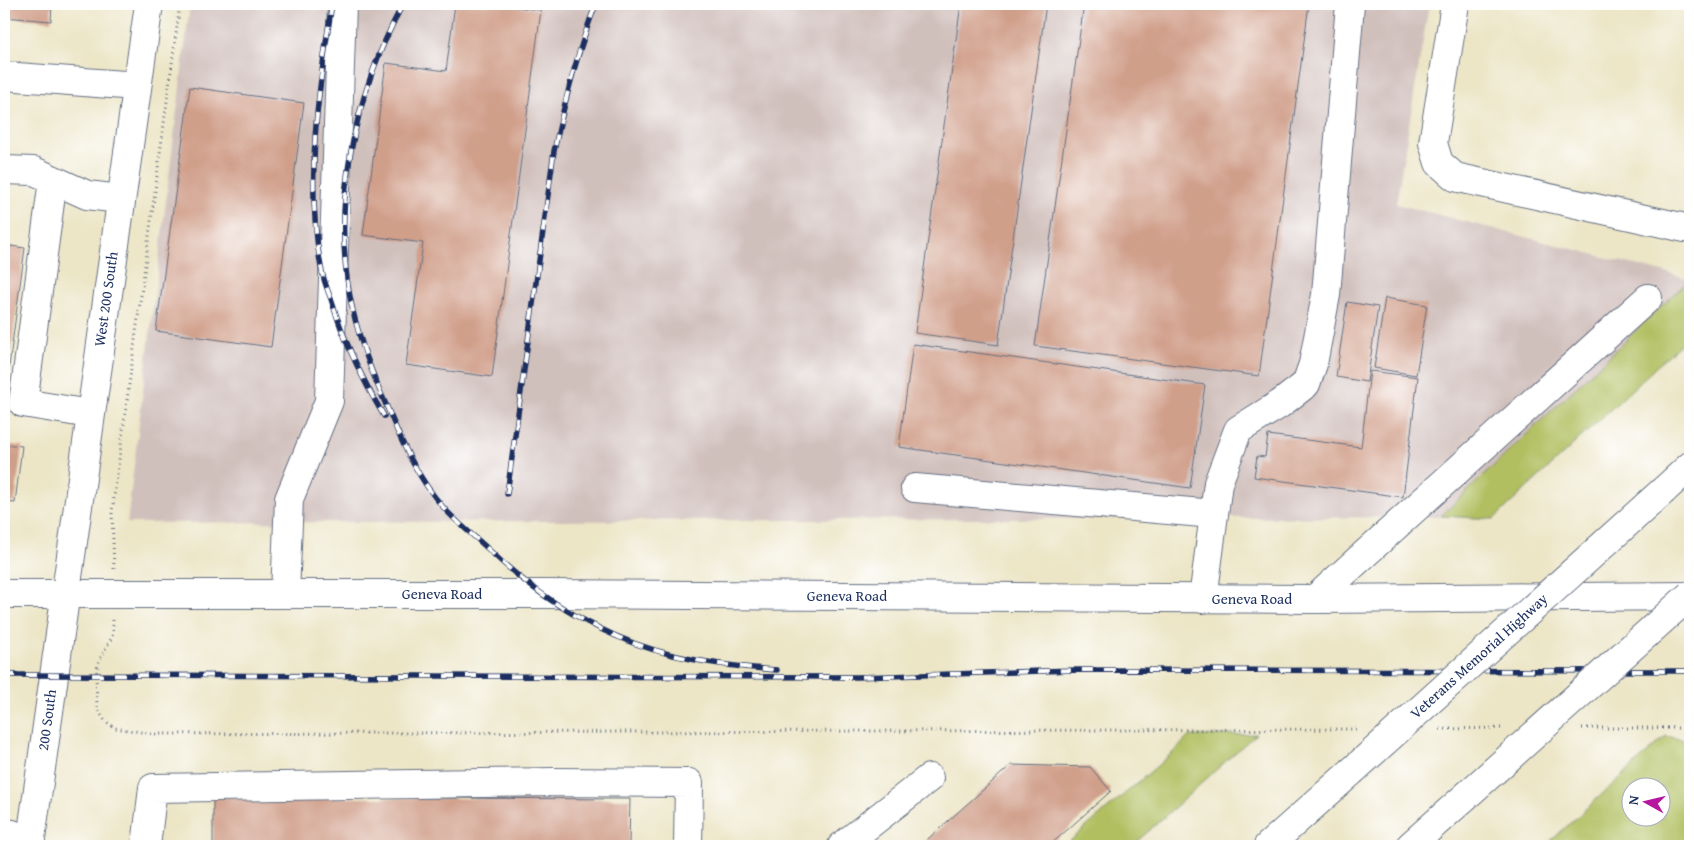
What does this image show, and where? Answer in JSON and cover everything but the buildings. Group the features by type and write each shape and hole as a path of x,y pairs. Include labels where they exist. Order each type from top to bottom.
{"main road":[{"name":"West 200 South","path":"64,595 148,4"},
{"path":"286,594 290,499 329,401 342,4"},
{"path":"1204,599 1218,482 1238,430 1280,404 1306,384 1313,364 1326,295 1350,4"},
{"path":"1455,4 1433,143 1440,164 1456,177 1685,228 1690,226"},
{"path":"4,76 137,86"},
{"path":"4,170 34,171 87,195 120,199"},
{"path":"53,180 23,403 90,414"},
{"path":"1314,600 1648,298"},
{"name":"Veterans Memorial Highway","path":"1268,846 1690,466"},
{"path":"915,488 1214,514"},
{"name":"Geneva Road","path":"4,594 552,594 1314,600 1690,595"},
{"name":"200 South","path":"30,846 64,595"},
{"path":"1410,846 1690,595"},
{"path":"842,846 929,778"},
{"path":"146,846 153,788 552,782 689,783 688,846"},
{"path":"4,834 12,834 23,846"}],"shaded area":[{"path":"190,4 1429,4 1396,204 1690,279 1439,517 127,523"}],"green space":[{"path":"1690,279 1690,335 1494,519 1441,516"},
{"path":"1256,734 1132,846 1064,846 1178,748 1189,736"},
{"path":"1666,736 1690,741 1690,846 1545,846"}],"railway":[{"path":"332,4 322,69 315,135 314,201 316,234 323,275 342,330 361,374 384,416"},
{"path":"403,4 371,76 359,114 345,193 344,232 346,272 360,336 382,395 404,446 418,472 434,496 448,512 501,561 547,598 598,628 635,644 695,660 777,670"},
{"path":"507,494 554,151 572,76 596,4"},
{"path":"4,675 857,677 1075,670 1690,671"}]}
